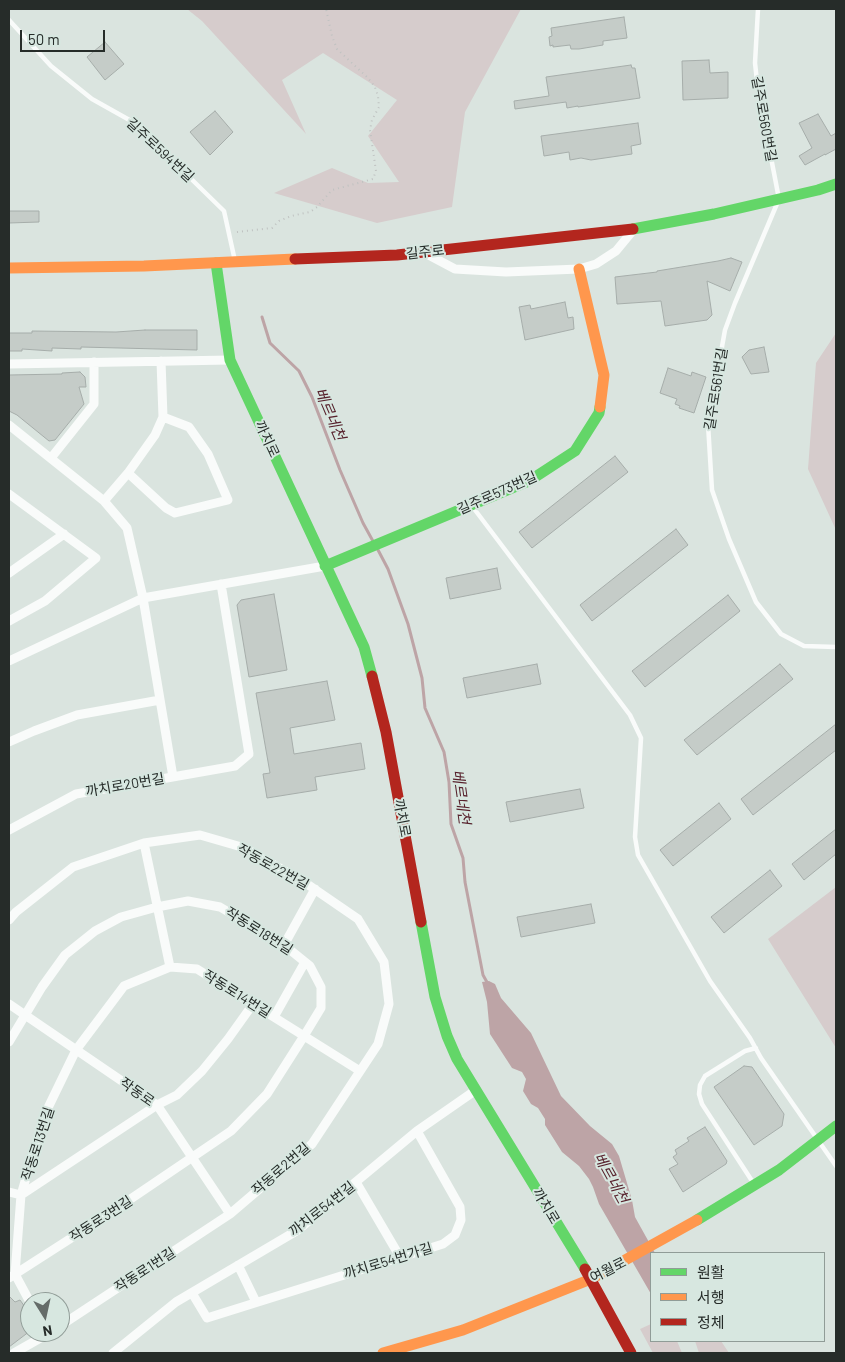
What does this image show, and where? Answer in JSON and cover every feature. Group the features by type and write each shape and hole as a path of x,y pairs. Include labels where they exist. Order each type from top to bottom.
{"street":[{"name":"길주로","path":"9,268 144,266 397,255 635,228 714,214 836,184"},
{"path":"422,252 455,269 506,272 578,269 596,264 616,251 635,228"},
{"name":"까치로","path":"216,263 230,360 364,647 386,732 435,997 447,1036 457,1059 591,1279 630,1353"},
{"name":"길주로573번길","path":"325,566 529,481 575,451 599,413 604,375 578,269"},
{"path":"9,364 230,360"},
{"path":"104,501 128,473 155,435 163,418 161,361"},
{"path":"51,458 94,404 94,362"},
{"path":"128,473 166,508 175,513 228,500 208,454 189,427 163,418"},
{"name":"까치로20번길","path":"9,425 104,501 127,528 143,598 173,777 76,794 9,830"},
{"path":"9,494 96,558 44,601 9,621"},
{"path":"9,573 64,534"},
{"path":"9,661 143,598 325,566"},
{"path":"173,777 236,766 249,754 221,584"},
{"path":"9,742 77,715 160,700"},
{"name":"작동로22번길","path":"9,920 16,912 73,867 144,843 200,835 245,848 315,889 358,919 384,962 389,1004 378,1044 360,1070"},
{"path":"144,843 170,967"},
{"path":"284,944 315,889"},
{"name":"작동로18번길","path":"9,1042 24,1014 65,955 94,930 121,917 188,901 220,907 284,944 310,966 321,987 321,1008 267,1094 231,1131 193,1158"},
{"path":"274,1017 305,962"},
{"name":"작동로14번길","path":"76,1050 124,986 170,967 197,969 360,1070"},
{"name":"작동로","path":"9,1004 157,1105 230,1214"},
{"path":"9,1192 21,1195 157,1105 177,1095 202,1071 253,1004"},
{"name":"작동로13번길","path":"12,1276 21,1195 44,1116 76,1050"},
{"name":"작동로2번길","path":"230,1214 312,1144 360,1070"},
{"name":"까치로54번길","path":"113,1353 176,1302 298,1230 417,1131 476,1090"},
{"name":"여월로","path":"383,1353 463,1330 591,1279 667,1238 755,1186 836,1126"},
{"name":"까치로54번가길","path":"192,1293 207,1318 443,1244 455,1235 461,1220 460,1207 417,1131"},
{"name":"작동로3번길","path":"12,1276 193,1158"},
{"path":"356,1182 400,1257"},
{"name":"작동로1번길","path":"70,1319 230,1214"},
{"path":"238,1265 256,1302"},
{"path":"12,1276 23,1292"},
{"path":"14,1353 33,1342"}],"lane":[{"name":"길주로560번길","path":"758,9 755,63 758,90 779,199"},
{"name":"길주로594번길","path":"9,20 51,66 92,98 133,122 224,210 236,262"},
{"name":"길주로561번길","path":"779,199 725,330 708,424 712,490 744,575 756,602 766,615 781,634 804,646 836,648"},
{"path":"471,505 630,715 642,738 635,837 638,855 710,981 836,1166"},
{"path":"755,1186 702,1104 699,1094 700,1085 705,1076 745,1051 756,1048"}],"path":[{"path":"229,232 272,228 279,221 310,212 332,190 372,179 376,171 370,130 372,120 379,107 378,96 375,87 368,78 337,49 326,9"}],"shaded area":[{"path":"187,9 521,9 465,112 452,207 377,223 274,193 332,168 368,183 399,182 368,136 397,100 323,53 282,80 306,134 202,21"},
{"path":"836,333 836,530 808,469 816,363"},
{"path":"836,887 836,1048 768,939"},
{"path":"650,1324 650,1342 677,1342 682,1353 653,1353 640,1329"},
{"path":"695,1342 722,1342 729,1353 699,1353"}],"water":[{"path":"489,981 495,984 501,998 531,1033 561,1096 590,1126 612,1144 619,1156 635,1217 654,1252 650,1252 650,1292 599,1204 589,1179 579,1166 562,1152 545,1125 545,1119 538,1108 531,1104 523,1091 526,1079 522,1072 512,1068 490,1034 487,1002 482,982"}],"building":[{"path":"624,17 627,38 603,41 603,45 579,49 571,49 570,45 550,46 551,28"},
{"path":"105,42 124,64 105,80 87,57"},
{"path":"709,60 710,73 728,72 728,98 683,100 682,61"},
{"path":"631,65 632,68 635,68 640,98 567,108 566,102 515,109 514,101 549,96 546,77"},
{"path":"215,111 233,132 210,155 190,132"},
{"path":"818,114 831,136 836,133 836,149 805,165 799,156 812,148 799,123"},
{"path":"638,123 641,144 631,146 632,154 591,160 581,158 570,160 569,152 544,156 541,136"},
{"path":"9,211 39,211 39,222 9,223"},
{"path":"731,258 742,262 730,291 707,281 712,315 707,320 665,326 661,301 617,304 615,277 657,272"},
{"path":"565,302 568,318 573,317 574,329 525,340 519,307 530,305 531,309"},
{"path":"197,330 197,350 81,347 81,349 52,348 52,351 22,349 22,351 9,351 9,333"},
{"path":"764,347 769,372 751,374 742,357 749,350"},
{"path":"668,368 691,376 692,372 706,377 694,413 679,408 680,406 675,404 677,399 660,393"},
{"path":"80,372 85,377 86,387 79,387 84,404 55,440 49,441 17,415 9,411 9,375"},
{"path":"615,456 628,472 532,548 519,532"},
{"path":"676,529 688,545 592,621 580,605"},
{"path":"497,568 501,589 450,599 446,578"},
{"path":"274,594 287,670 249,677 237,605 241,600"},
{"path":"728,595 740,611 645,687 632,671"},
{"path":"537,664 541,684 467,698 463,678"},
{"path":"780,664 793,679 697,755 684,740"},
{"path":"327,681 335,720 290,728 294,754 361,743 365,769 315,777 317,790 267,798 263,774 270,773 256,693"},
{"path":"836,724 836,750 753,815 741,799"},
{"path":"580,789 584,808 510,822 506,802"},
{"path":"719,803 731,819 673,866 660,850"},
{"path":"836,829 836,854 804,880 792,864"},
{"path":"770,870 782,886 724,933 711,917"},
{"path":"591,904 595,923 521,937 517,917"},
{"path":"744,1066 752,1067 784,1114 782,1126 754,1145 714,1087"},
{"path":"705,1127 727,1161 726,1164 683,1192 669,1169 678,1164 673,1157 677,1154 675,1150 689,1141 687,1138"},
{"path":"9,1296 15,1302 20,1300 20,1339 9,1347"}],"waterway":[{"name":"베르네천","path":"262,317 270,343 299,371 312,397 340,470 363,523 374,543"},
{"name":"베르네천","path":"377,548 388,569 408,624 422,678 425,708 444,752 449,782 451,824 463,858 465,882 483,975 488,984"}],"traffic: fast":[{"path":"633,229 714,214 818,190 836,184"},
{"path":"216,263 230,360 364,647 372,676"},
{"path":"325,566 529,481 575,451 599,413 600,407"},
{"path":"421,922 435,997 447,1036 457,1059 585,1269"},
{"path":"697,1220 779,1170 836,1126"}],"traffic: slow":[{"path":"9,268 144,266 295,259"},
{"path":"579,269 604,375 600,407"},
{"path":"383,1353 463,1330 591,1279 697,1220"}],"traffic: jam":[{"path":"295,259 397,255 633,229"},
{"path":"372,676 386,732 421,922"},
{"path":"585,1269 631,1353"}]}
